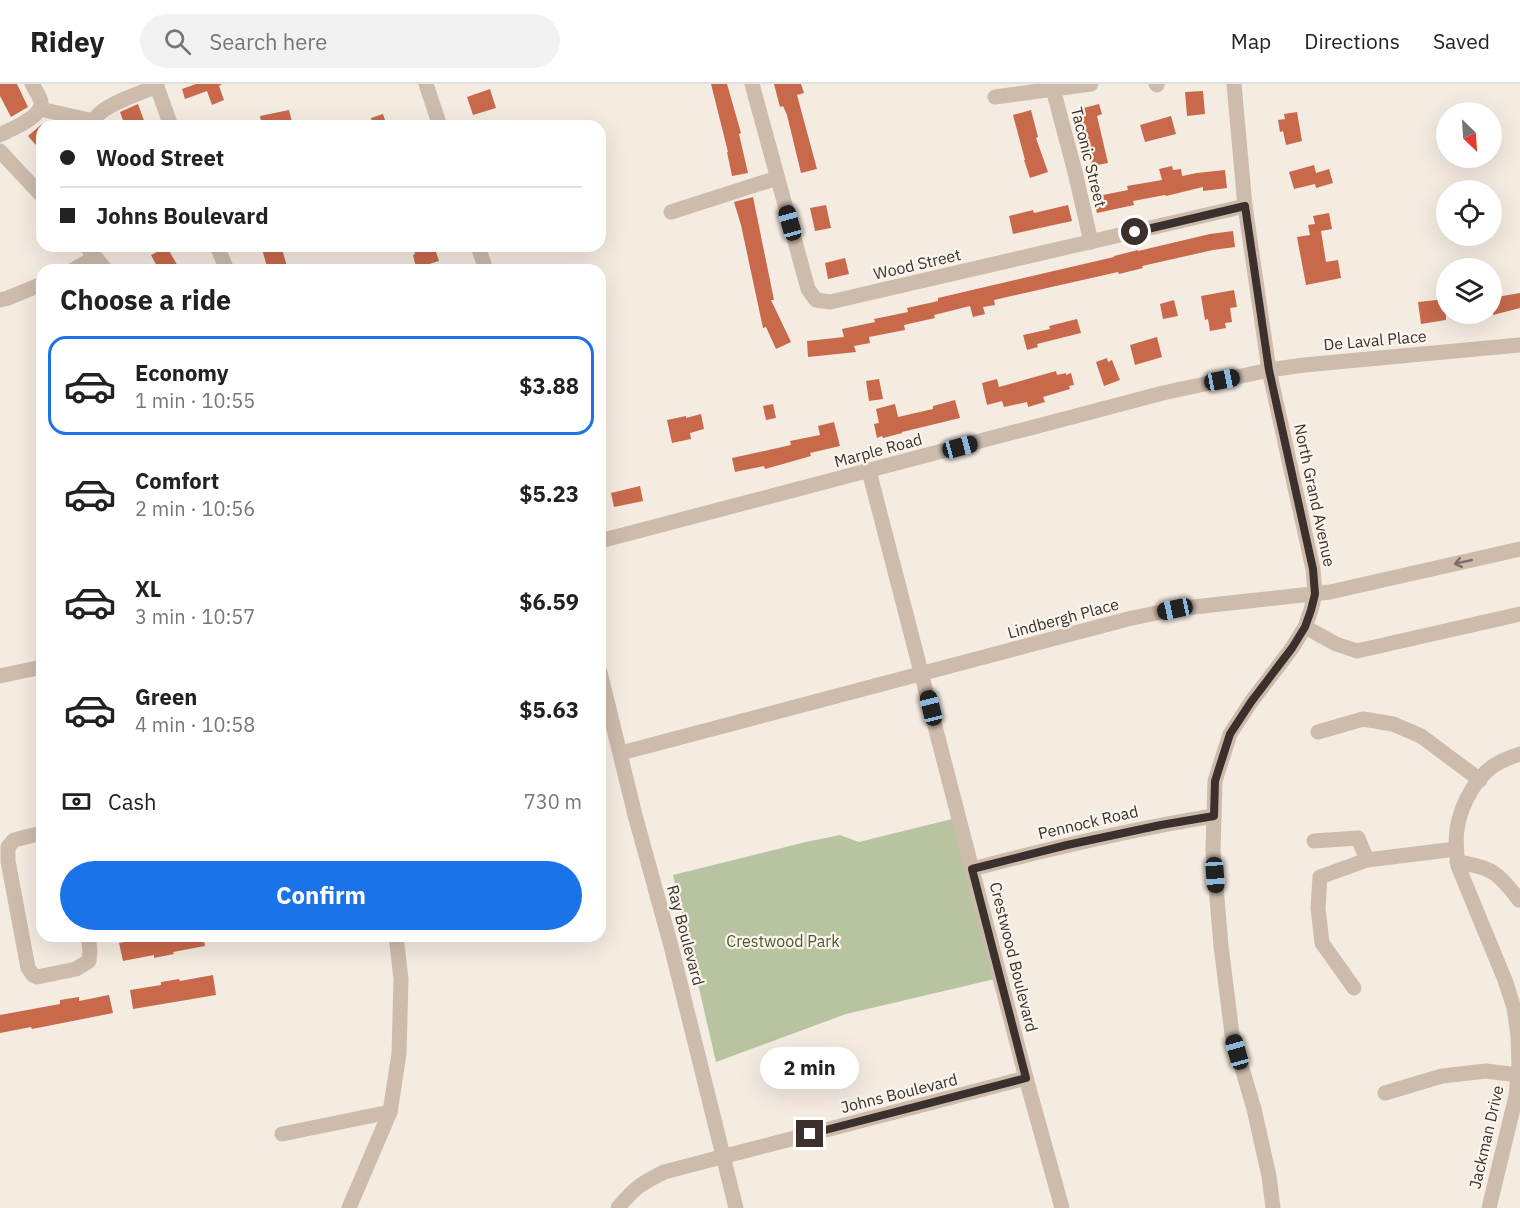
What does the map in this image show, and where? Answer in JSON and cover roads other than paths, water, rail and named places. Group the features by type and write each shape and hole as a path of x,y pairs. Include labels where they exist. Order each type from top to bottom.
{"street":[{"path":"0,135 34,116 40,109 41,102 32,84"},
{"path":"426,84 438,120"},
{"name":"Wood Street","path":"752,84 808,289 816,300 830,302 1245,206"},
{"path":"995,97 1050,87 1091,84"},
{"name":"North Grand Avenue","path":"1234,84 1245,206 1269,370 1313,569 1315,594 1305,627 1230,734 1215,781 1213,851 1221,946 1232,1034 1254,1109 1269,1176 1273,1208"},
{"path":"95,120 98,114 156,85 169,120"},
{"name":"Taconic Street","path":"1050,87 1075,172 1091,242"},
{"path":"40,109 82,120"},
{"path":"0,151 36,190"},
{"path":"670,212 777,178"},
{"path":"79,264 89,252"},
{"path":"91,252 101,264"},
{"path":"0,300 36,286"},
{"name":"De Laval Place","path":"1269,370 1520,345"},
{"name":"Marple Road","path":"606,539 1163,393 1269,370"},
{"name":"Crestwood Boulevard","path":"869,471 1026,1078 1062,1208"},
{"name":"Lindbergh Place","path":"621,753 1128,619 1175,609 1330,592 1520,549"},
{"path":"1305,627 1336,644 1357,651 1520,614"},
{"path":"0,676 36,668"},
{"name":"Ray Boulevard","path":"606,695 736,1208"},
{"path":"1318,732 1363,719 1394,724 1421,736 1480,780"},
{"name":"Jackman Drive","path":"1489,1208 1516,1117 1518,1025 1505,980 1458,866 1457,828 1464,805 1474,787 1488,770 1501,761 1520,754"},
{"name":"Pennock Road","path":"972,869 1067,845 1214,816"},
{"path":"36,834 7,841 8,861 28,968 37,977 76,969 89,961 89,942"},
{"path":"1314,841 1358,838 1367,860"},
{"path":"1354,988 1322,943 1317,908 1320,877 1367,860 1457,856 1492,870 1520,899"},
{"path":"349,1208 390,1112 399,1054 401,979 397,942"},
{"path":"1385,1093 1442,1076 1486,1071 1518,1075"},
{"name":"Johns Boulevard","path":"618,1208 641,1184 664,1172 1026,1078"},
{"path":"282,1134 390,1112"}],"park label":[{"name":"Crestwood Park","path":"783,941"}]}
